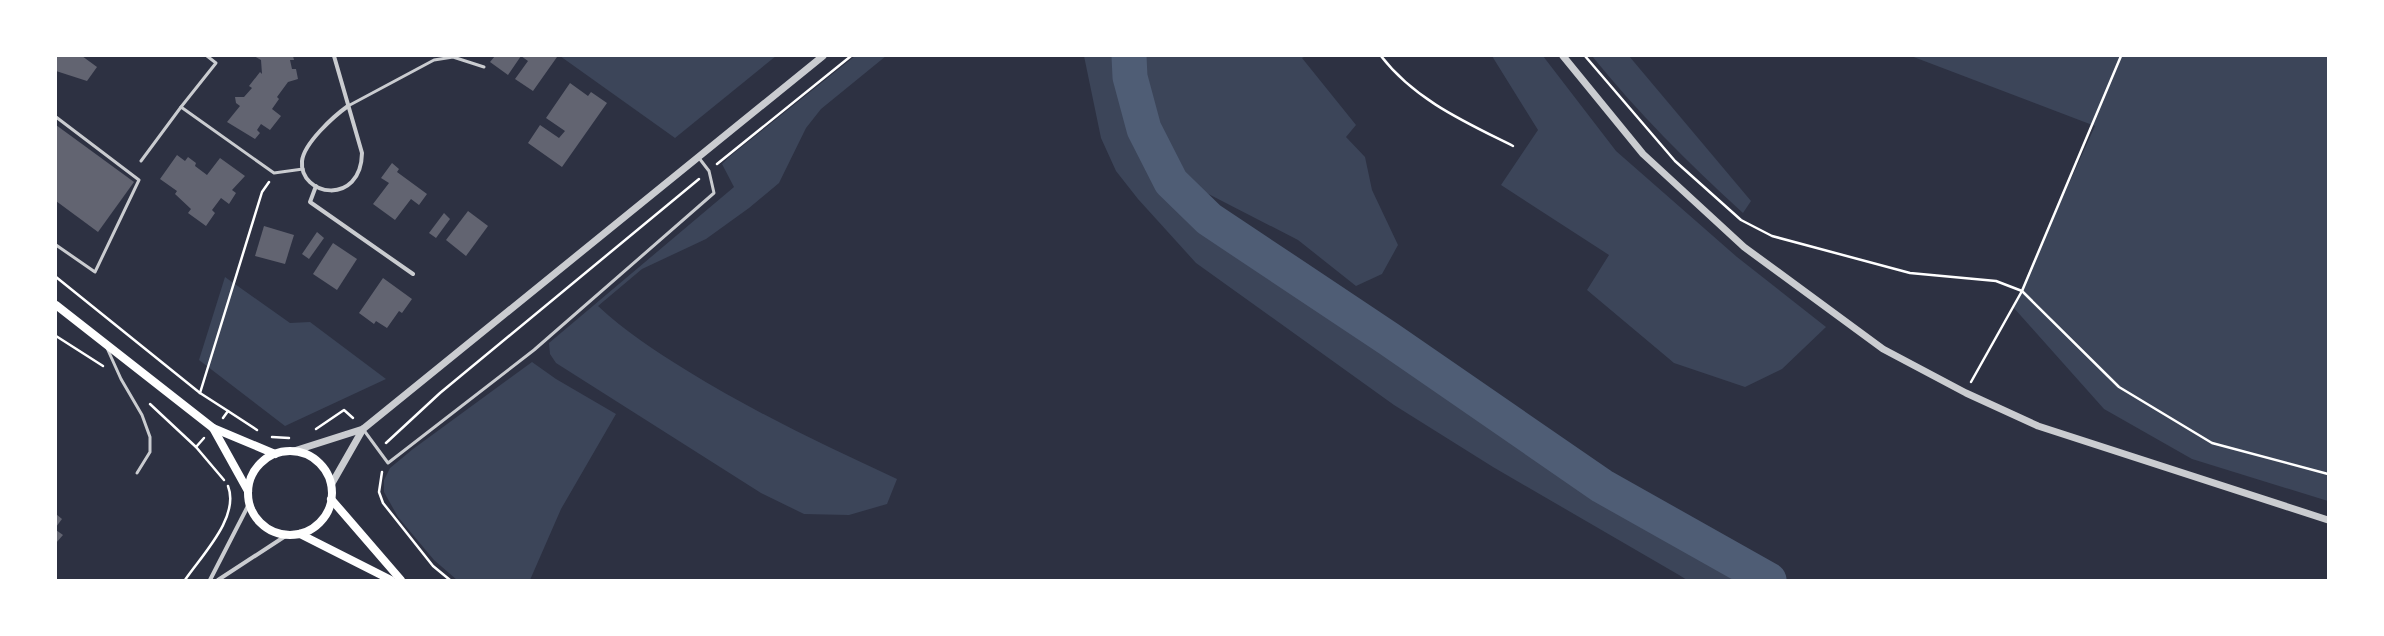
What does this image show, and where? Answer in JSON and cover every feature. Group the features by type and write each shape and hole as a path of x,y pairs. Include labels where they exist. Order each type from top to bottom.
{"main road":[{"path":"56,305 104,341 213,428 275,454"},
{"path":"213,428 248,491"},
{"path":"294,451 305,454 322,466 331,485 331,499 328,511 321,521 311,529 300,534 287,535 274,532 262,526 254,516 249,504 248,491 250,479 256,468 275,454 294,451"},
{"path":"331,499 401,580"},
{"path":"300,534 391,580"}],"street":[{"path":"334,56 362,153 362,164 357,177 352,184 342,189 324,190 316,186 306,176 303,169 305,153 331,118 348,106"},
{"path":"294,451 363,429 531,295 698,156 823,56"},
{"path":"1563,56 1643,154 1744,247 1883,348 1966,393 2038,426 2328,520"},
{"path":"316,186 310,202 413,274"},
{"path":"331,485 363,429"},
{"path":"210,580 249,504"},
{"path":"218,580 287,535"}],"lane":[{"path":"141,161 216,63 207,56"},
{"path":"348,106 434,60 453,57 484,67"},
{"path":"181,107 274,174 303,169"},
{"path":"56,118 139,180 95,272 56,245"},
{"path":"363,429 377,451 388,462 534,350 714,193 708,171 698,156"},
{"path":"104,341 120,379 142,415 150,437 150,452 137,473"}],"path":[{"path":"377,451 440,393 708,171 851,56"},
{"path":"1381,56 1427,100 1451,115 1513,146"},
{"path":"1585,56 1675,161 1741,220 1772,236 1910,273 1996,281 2022,291 2119,387 2212,443 2328,474"},
{"path":"1966,393 2022,291 2122,56"},
{"path":"200,393 262,192 274,174"},
{"path":"56,277 200,393 260,432"},
{"path":"314,430 344,410 363,429"},
{"path":"213,428 228,412"},
{"path":"267,436 295,437"},
{"path":"185,580 220,530 230,508 230,491 226,482 196,447"},
{"path":"388,462 380,476 379,492 383,503 433,566 450,580"}],"shaded area":[{"path":"560,56 776,56 675,138"},
{"path":"855,56 886,56 821,109 806,128 779,183 749,208 706,239 642,269 598,306 640,340 674,363 712,385 790,428 897,479 887,504 849,515 804,514 761,493 556,363 550,354 549,343 734,187 722,164"},
{"path":"1084,56 1121,56 1139,142 1160,179 1182,206 1215,235 1279,285 1671,537 1748,580 1687,580 1493,467 1394,405 1196,263 1138,199 1116,171 1101,138"},
{"path":"1138,56 1306,56 1302,58 1356,125 1346,137 1365,157 1372,190 1398,245 1382,274 1356,286 1298,240 1189,184 1167,155 1142,92"},
{"path":"1492,56 1543,56 1616,151 1737,257 1826,327 1782,369 1745,387 1674,363 1587,290 1609,255 1501,185 1538,130"},
{"path":"1592,56 1629,56 1751,201 1743,213 1664,138 1627,98"},
{"path":"1911,56 2328,56 2328,501 2192,459 2104,409 2013,307 2095,126"},
{"path":"225,277 290,323 310,322 386,379 285,426 199,360"},
{"path":"532,362 556,379 616,414 561,509 530,580 457,580 434,560 398,517 384,492 384,480 390,468 413,449"}],"building":[{"path":"56,56 82,56 97,67 87,81 56,71"},
{"path":"254,56 293,56 294,60 290,60 292,69 296,69 298,79 288,82 277,97 279,99 272,109 281,116 270,130 261,124 257,130 260,133 255,139 227,122 240,106 236,103 235,97 244,97 252,88 249,86 260,72 262,74 261,60"},
{"path":"495,56 521,56 508,75 490,62"},
{"path":"521,56 557,57 533,91 515,79 528,61"},
{"path":"570,83 588,96 591,92 607,103 562,167 528,143 540,125 559,138 565,131 546,118"},
{"path":"56,125 134,182 98,232 56,201"},
{"path":"177,155 185,161 188,157 196,163 195,166 207,175 220,158 245,176 232,190 236,193 229,204 221,198 212,210 215,213 206,226 188,213 191,209 175,194 177,191 160,179"},
{"path":"392,163 399,169 397,172 427,194 419,205 411,199 395,220 373,204 389,183 381,178"},
{"path":"468,211 488,226 466,256 446,240"},
{"path":"444,213 450,219 436,238 429,233"},
{"path":"264,226 294,235 285,264 255,256"},
{"path":"317,232 324,238 309,259 302,254"},
{"path":"333,243 357,259 337,290 313,274"},
{"path":"383,278 412,299 402,313 399,311 387,328 376,321 374,324 359,313"},
{"path":"56,514 62,519 56,527"},
{"path":"56,530 63,535 56,543"}],"waterway":[{"path":"1129,56 1130,77 1144,129 1171,182 1209,219 1389,339 1602,486 1769,580"}]}
